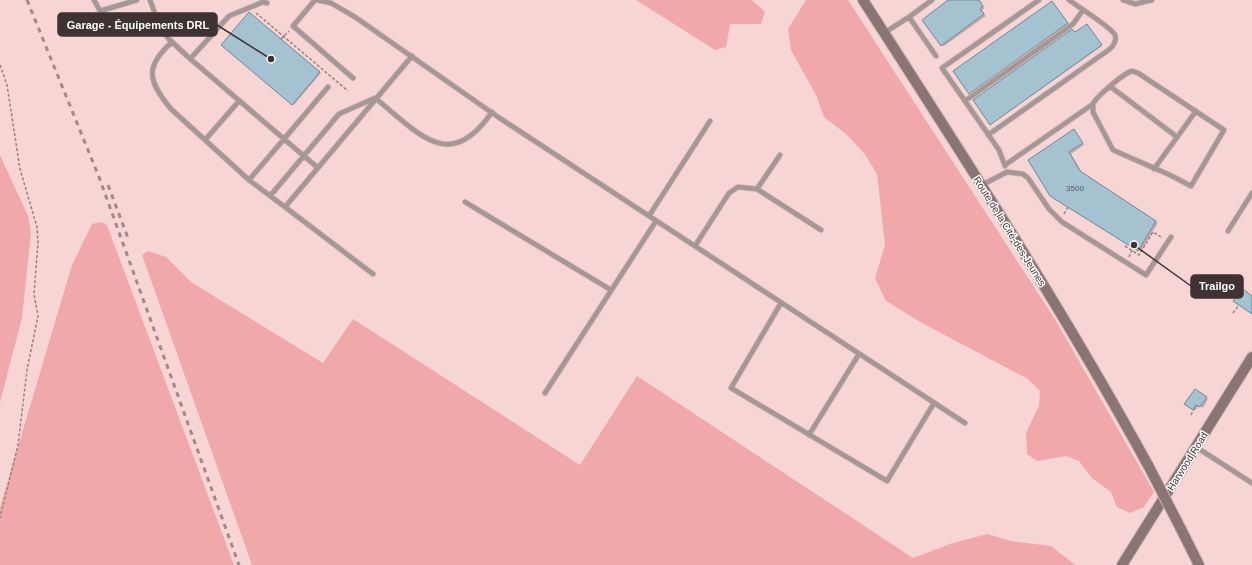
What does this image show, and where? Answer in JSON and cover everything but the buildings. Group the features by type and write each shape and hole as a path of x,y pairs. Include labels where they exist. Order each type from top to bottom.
{"main road":[{"name":"Route de la Cité-des-Jeunes","path":"863,0 1068,324 1149,467 1198,564"},
{"name":"Harwood Road","path":"1122,565 1252,357"}],"lane":[{"path":"94,0 100,11 136,0"},
{"path":"150,0 160,27 172,42 318,168"},
{"path":"353,78 293,26 316,0 342,8 492,112 965,423"},
{"path":"884,33 932,0"},
{"path":"1007,172 999,150 942,68 1039,0"},
{"path":"988,134 1115,44 1116,39 1111,30 1069,0"},
{"path":"1123,0 1135,4 1152,0"},
{"path":"190,58 229,16 263,2 267,3"},
{"path":"965,100 1073,24 1083,10"},
{"path":"909,17 936,56"},
{"path":"172,42 160,53 152,70 154,83 161,97 170,109 249,180 374,274"},
{"path":"285,207 375,98 412,56"},
{"path":"1005,165 1093,104 1096,98 1120,78 1132,71 1138,73 1224,130 1190,186 1170,175 1113,150 1094,112 1093,104"},
{"path":"249,180 328,87"},
{"path":"1111,87 1177,136"},
{"path":"375,98 427,140 439,145 451,146 464,141 484,124 492,112"},
{"path":"270,196 339,114 375,98"},
{"path":"205,140 239,101"},
{"path":"1154,169 1196,111"},
{"path":"649,216 710,121"},
{"path":"757,190 780,155"},
{"path":"982,186 1007,172 1016,172 1028,178 1049,209 1066,225 1146,275 1171,237"},
{"path":"695,246 729,193 738,187 757,190 821,230"},
{"path":"1228,231 1252,193"},
{"path":"465,202 611,290"},
{"path":"545,393 656,221"},
{"path":"781,302 731,388 887,481 934,403"},
{"path":"809,435 860,354"},
{"path":"1196,447 1252,482"}],"path":[{"path":"254,10 348,91"},
{"path":"0,65 7,85 23,182 37,227 38,256 34,288 38,316 27,370 18,445 0,518"},
{"path":"1062,217 1068,207"},
{"path":"1125,246 1139,255 1152,231 1156,234"},
{"path":"1233,313 1239,305"},
{"path":"1191,415 1195,407"}],"shaded area":[{"path":"636,0 752,0 765,12 761,24 730,24 726,47 715,50"},
{"path":"806,0 848,0 1056,321 1154,492 1144,507 1130,513 1117,507 1111,492 1092,478 1079,461 1066,456 1037,461 1027,454 1026,433 1039,406 1040,391 1028,379 922,323 886,301 875,278 885,245 877,174 864,153 846,134 824,117 816,95 791,50 788,29"},
{"path":"0,155 28,216 31,233 22,318 0,402"},
{"path":"101,222 107,225 234,565 0,565 0,507 72,265 92,224"},
{"path":"148,251 166,257 191,282 323,363 353,319 580,465 637,376 913,558 950,544 987,534 1011,541 1051,546 1075,565 252,565 142,255"}],"railway":[{"path":"27,0 99,177 239,565"},
{"path":"108,185 128,238"}],"place":[{"name":"Garage - Équipements DRL","path":"271,59"},
{"name":"Trailgo","path":"1134,245"}]}
